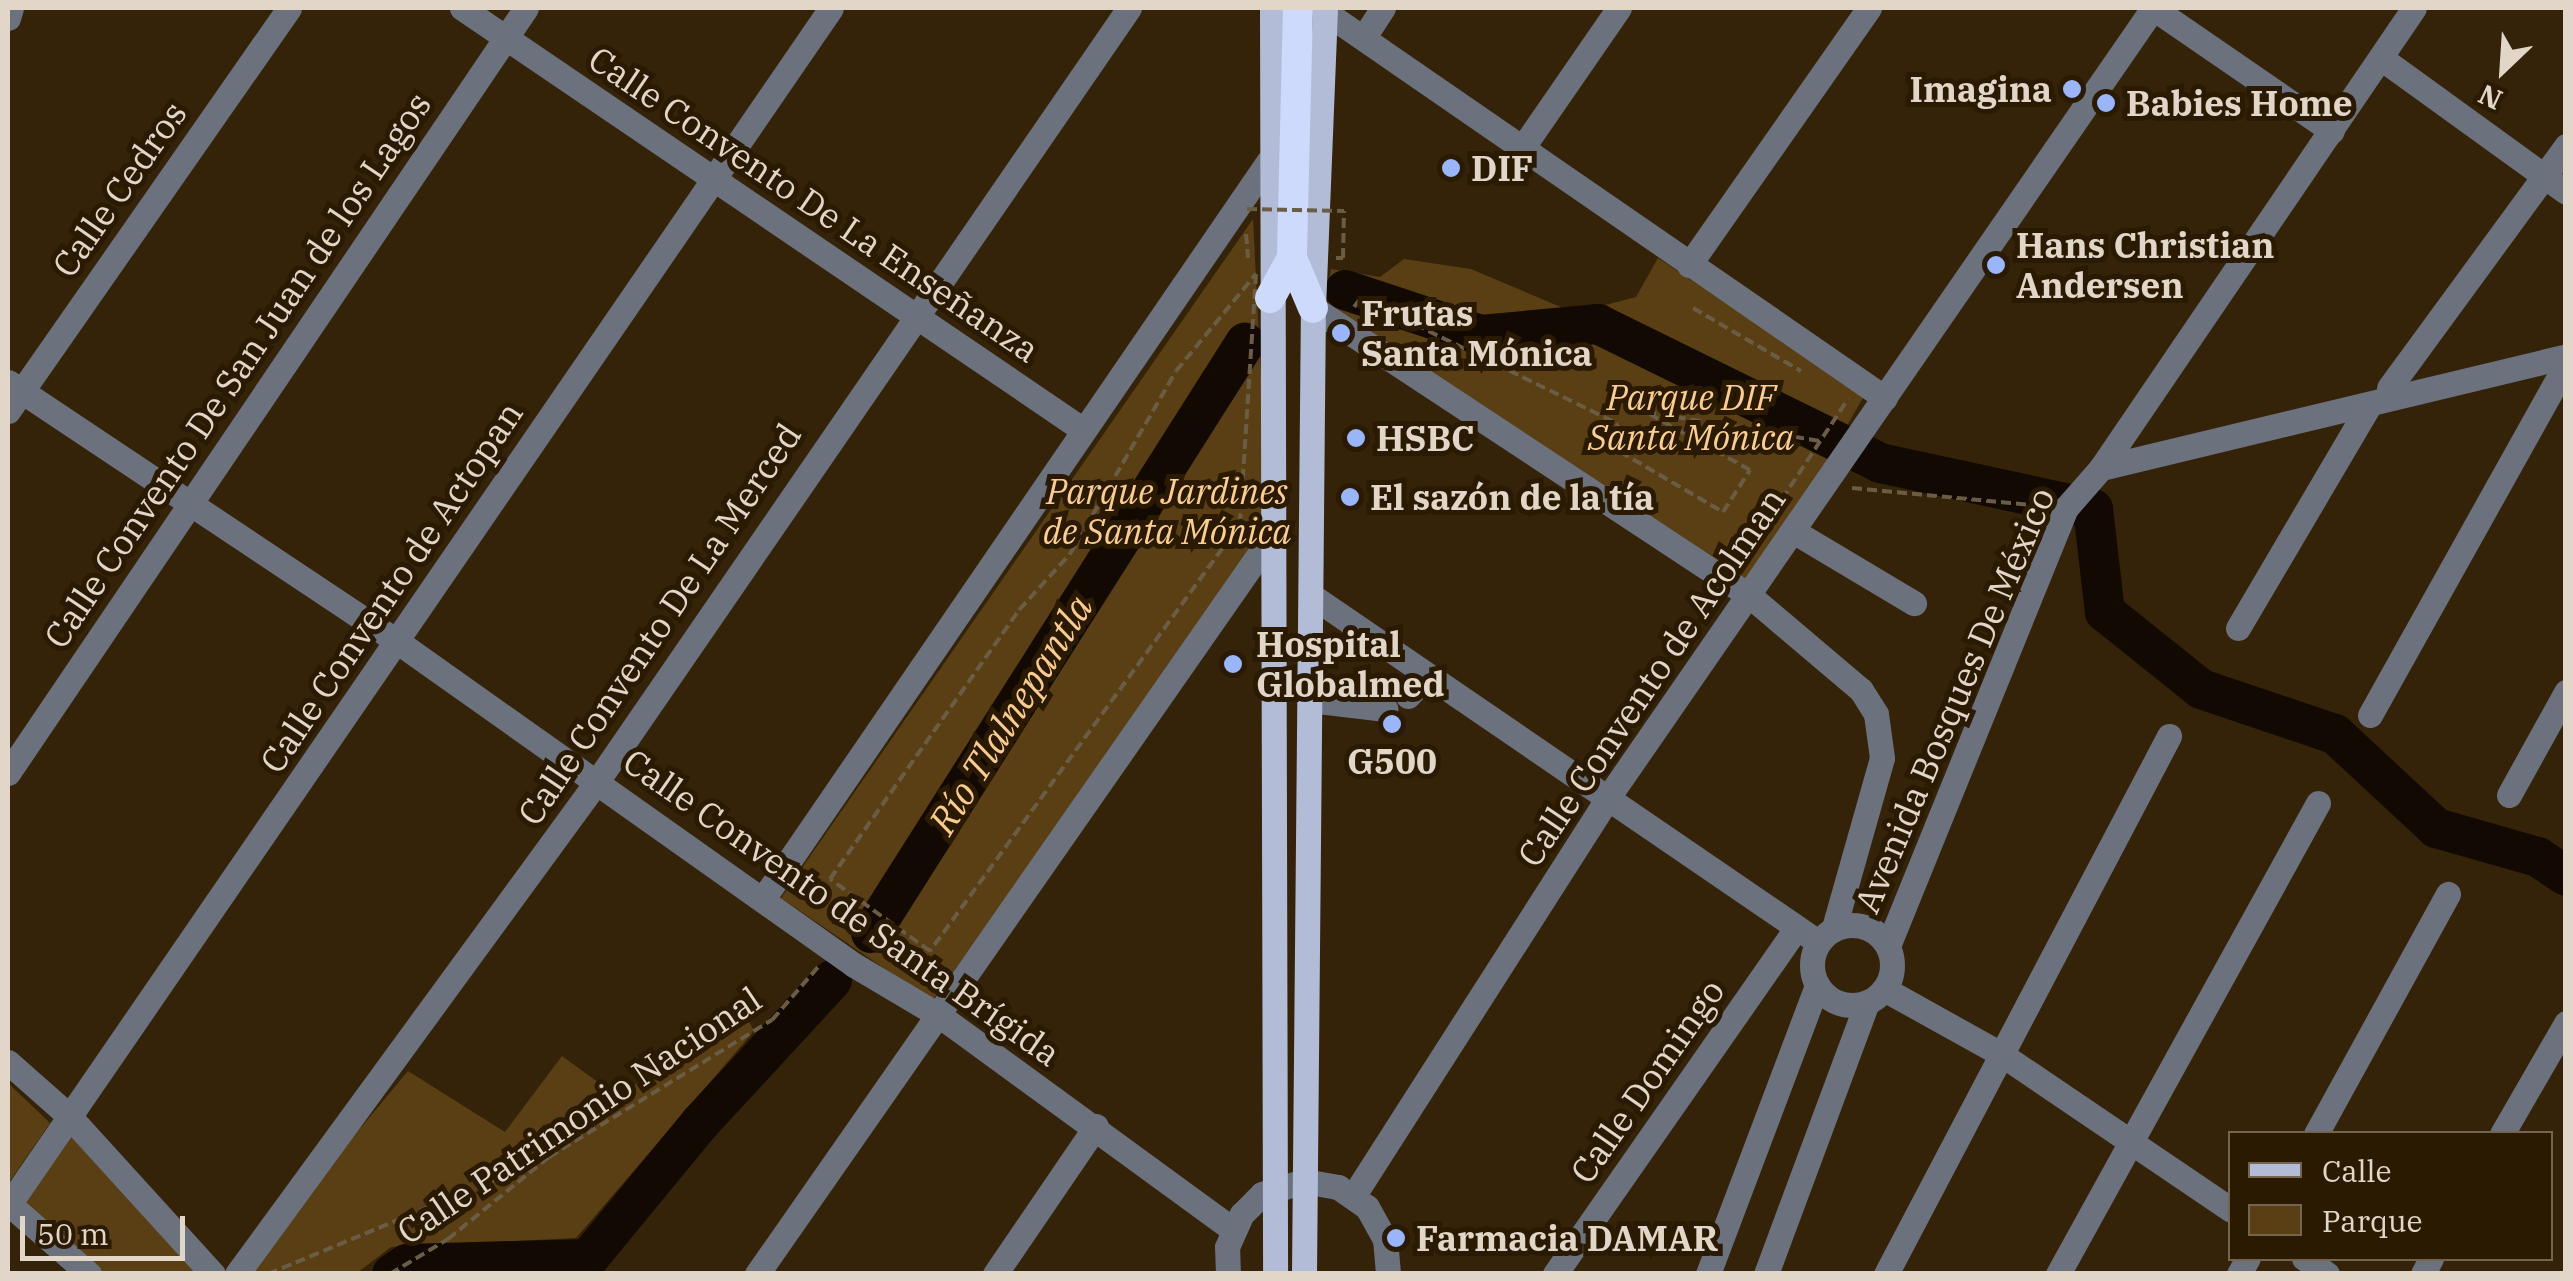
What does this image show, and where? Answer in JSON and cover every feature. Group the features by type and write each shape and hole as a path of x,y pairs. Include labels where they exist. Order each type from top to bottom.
{"highway":[{"path":"1270,298 1292,258 1311,9"},
{"path":"1292,258 1313,308"}],"main road":[{"path":"1272,8 1268,162 1274,533 1276,1274"},
{"path":"1304,1274 1312,596 1311,9"}],"street":[{"path":"8,18 11,8"},
{"name":"Calle Cedros","path":"12,395 289,8"},
{"name":"Calle Convento De La Enseñanza","path":"462,8 914,312 1082,430"},
{"name":"Calle Convento De San Juan de los Lagos","path":"8,772 184,504 526,8"},
{"name":"Calle Convento de Actopan","path":"8,1204 831,8"},
{"name":"Calle Convento De La Merced","path":"237,1274 598,780 914,312 1129,8"},
{"path":"1364,37 1383,8"},
{"path":"1523,147 1619,8"},
{"path":"1689,265 1869,8"},
{"path":"2153,8 2332,131"},
{"name":"Calle Convento de Acolman","path":"1354,1195 1606,798 1750,596 2153,8"},
{"name":"Avenida Bosques De México","path":"1888,946 2066,508 2094,475 2414,8"},
{"path":"1311,9 1364,37 1885,398"},
{"path":"2381,58 2555,185"},
{"path":"2389,388 2555,185 2566,146"},
{"path":"765,896 1268,162"},
{"path":"1313,308 1750,596 1860,690 1882,737 1826,935 1811,963 1817,984 1841,1004 1876,996 2001,1054 2228,1208"},
{"path":"2094,475 2566,356"},
{"path":"2370,715 2566,364"},
{"name":"Calle Convento de Santa Brígida","path":"12,395 398,642 765,896 843,957 940,1016 1096,1126 1233,1230"},
{"path":"2238,628 2368,406"},
{"path":"1794,531 1914,603"},
{"path":"757,1274 1274,533"},
{"path":"1312,596 1796,928 1826,935 1865,926 1888,946 1892,966 1876,996 1766,1274"},
{"path":"1310,700 1396,702 1427,675"},
{"path":"2509,795 2566,692"},
{"path":"1886,1274 2169,736"},
{"path":"2058,1274 2318,803"},
{"path":"2318,1131 2448,894"},
{"name":"Calle Domingo","path":"1555,1274 1796,928"},
{"path":"1708,1274 1817,984"},
{"path":"2504,1131 2566,1023"},
{"path":"8,1062 69,1116 212,1274"},
{"path":"996,1274 1096,1126"},
{"path":"1228,1274 1233,1230 1248,1206 1277,1186 1304,1181 1354,1195 1378,1222 1388,1274"},
{"path":"8,1204 89,1274"}],"path":[{"path":"1247,209 1344,211"},
{"path":"1256,274 1240,524 930,951 830,880 1019,610 1070,554 1176,371 1256,274"},
{"path":"1369,317 1353,306 1362,298 1618,424 1607,444 1723,512 1750,470 1646,412 1820,441"},
{"path":"1693,308 1814,378"},
{"path":"1749,548 1848,399 1831,388"},
{"path":"1824,485 2066,508"},
{"name":"Calle Patrimonio Nacional","path":"390,1274 448,1239 549,1157 772,1020 843,957"},
{"path":"268,1274 549,1157"}],"green space":[{"name":"Parque Jardines de Santa Mónica","path":"1253,219 1269,534 932,1001 781,898"},
{"name":"Parque DIF Santa Mónica","path":"1658,258 1864,396 1750,596 1337,314 1326,295 1331,269 1380,277 1404,259 1471,269 1575,313 1636,297"},
{"path":"744,1012 754,1031 576,1238 391,1247 357,1273 239,1274 408,1071 505,1132 562,1056 617,1096"},
{"path":"8,1083 50,1123 8,1184"},
{"path":"71,1135 198,1273 103,1273 24,1204"}],"waterway":[{"name":"Río Tlalnepantla","path":"1345,290 1481,335 1598,324 1880,463 2093,509 2105,612 2201,689 2335,734 2436,828 2538,857 2566,876"},
{"name":"Río Tlalnepantla","path":"871,933 1245,343"},
{"name":"Río Tlalnepantla","path":"392,1274 407,1264 588,1259 701,1122 832,980"}],"place":[{"name":"Imagina","path":"2072,89"},
{"name":"Babies Home","path":"2106,103"},
{"name":"DIF","path":"1451,168"},
{"name":"Hans Christian Andersen","path":"1996,265"},
{"name":"Frutas Santa Mónica","path":"1341,333"},
{"name":"HSBC","path":"1356,438"},
{"name":"El sazón de la tía","path":"1350,497"},
{"name":"Hospital Globalmed","path":"1233,664"},
{"name":"G500","path":"1392,724"},
{"name":"Farmacia DAMAR","path":"1396,1238"}]}
